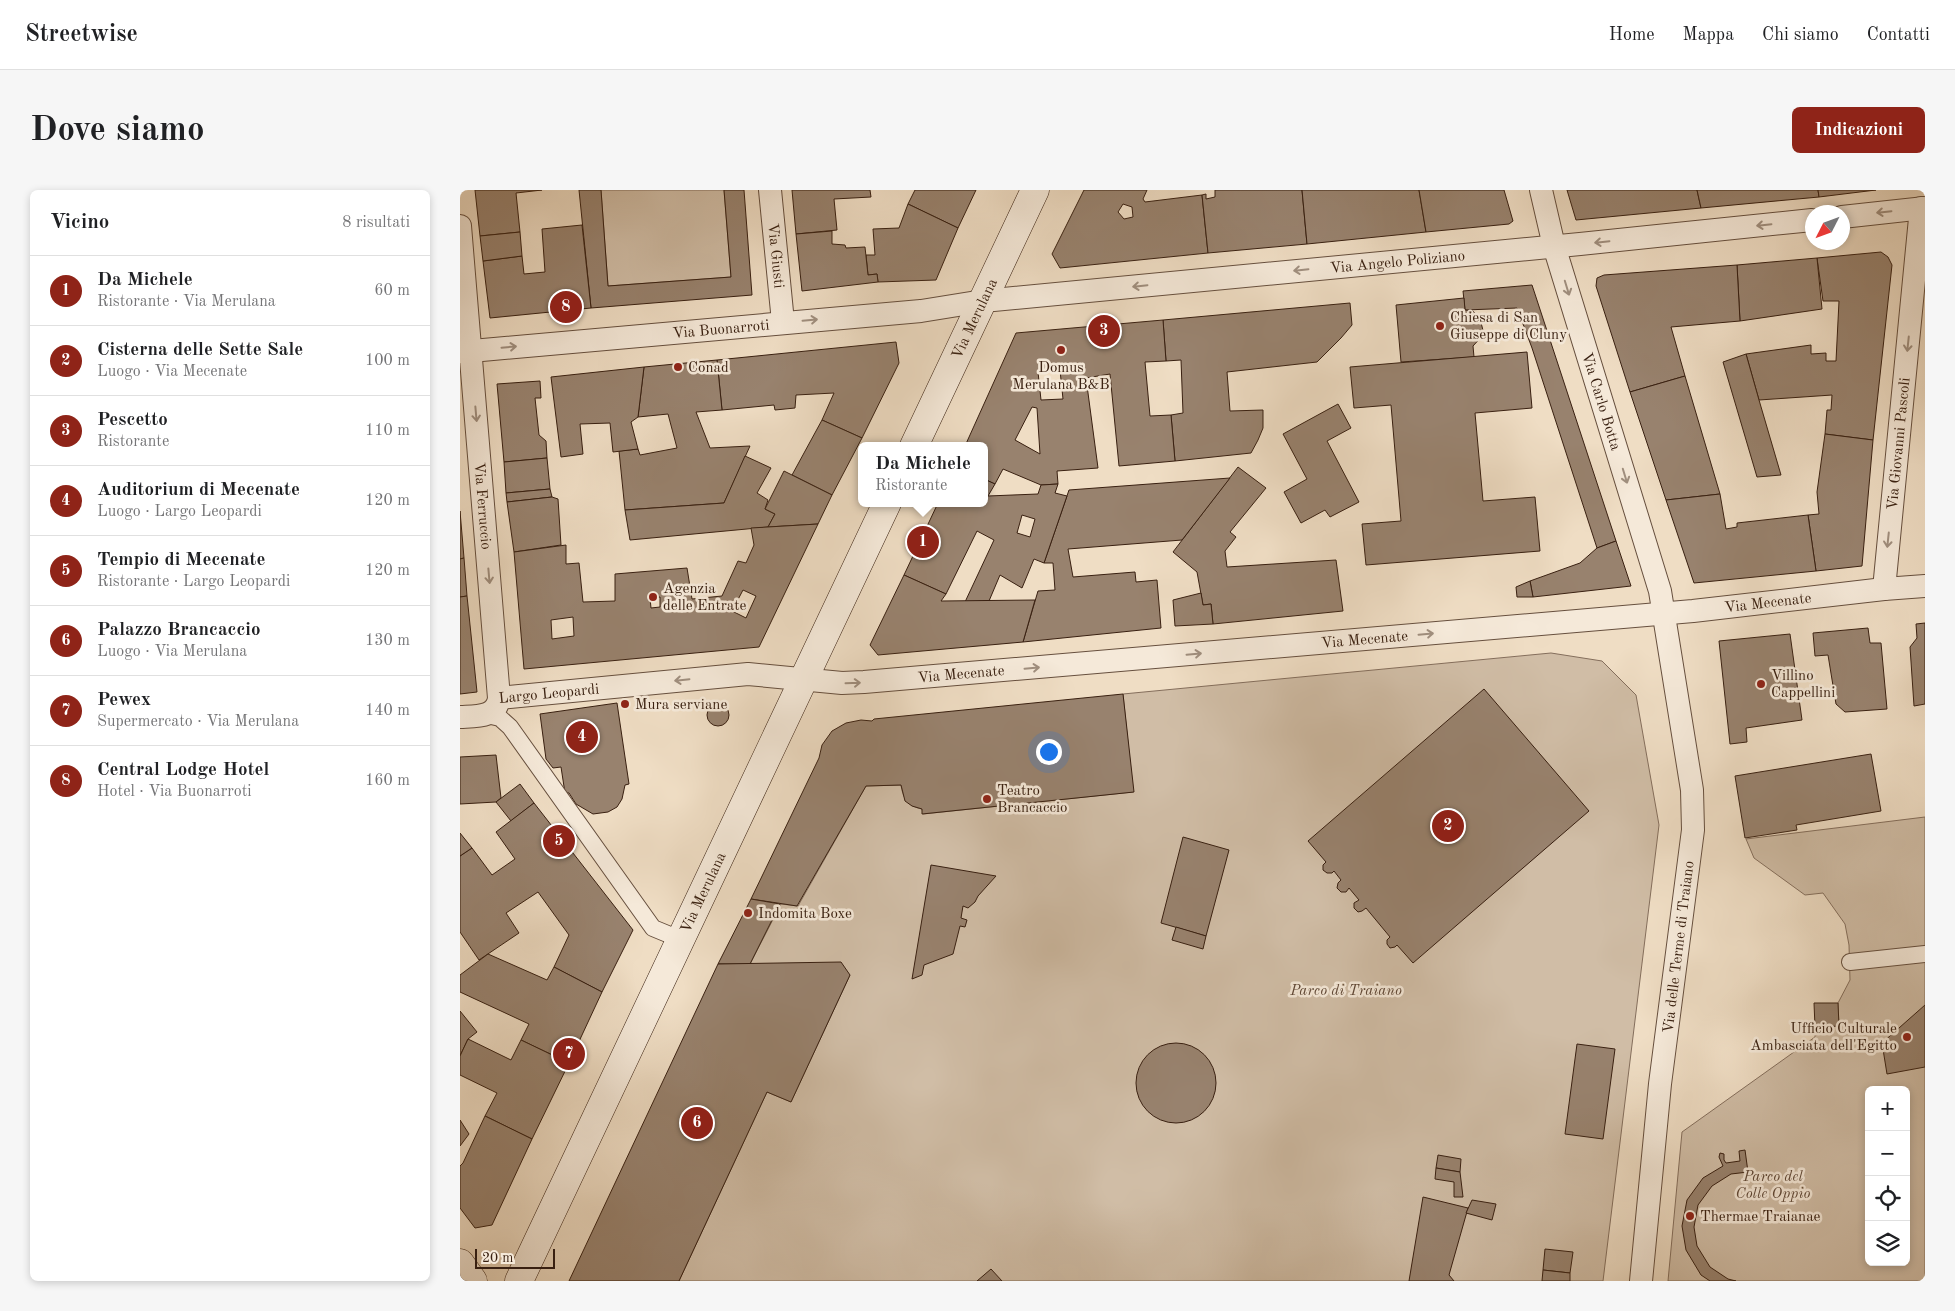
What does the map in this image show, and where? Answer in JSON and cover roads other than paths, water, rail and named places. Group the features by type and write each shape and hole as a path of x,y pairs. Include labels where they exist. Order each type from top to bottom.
{"main road":[{"name":"Via Merulana","path":"916,442 1035,190"},
{"name":"Via Merulana","path":"519,1281 682,940 885,507"},
{"path":"460,1263 473,1281"}],"street":[{"name":"Via Giusti","path":"770,190 783,322"},
{"name":"Via Carlo Botta","path":"1541,190 1554,246 1660,591 1663,614"},
{"path":"1850,216 1923,208"},
{"name":"Via Giovanni Pascoli","path":"1884,589 1923,208"},
{"name":"Via Angelo Poliziano","path":"983,301 1805,221"},
{"name":"Via Ferruccio","path":"460,226 465,352 493,706"},
{"name":"Via Buonarroti","path":"465,352 921,311 983,301"},
{"name":"Via Mecenate","path":"804,679 842,683 864,682 1663,614 1925,586"},
{"name":"Via delle Terme di Traiano","path":"1641,1281 1660,1084 1693,830 1692,790 1663,614"},
{"name":"Largo Leopardi","path":"682,940 653,928 510,727 500,718 493,706 731,675 748,674 804,679"},
{"path":"460,717 493,706"},
{"path":"1850,962 1925,954"}],"place":[{"name":"Central Lodge Hotel","path":"566,307"},
{"name":"Chiesa di San Giuseppe di Cluny","path":"1440,326"},
{"name":"Pescetto","path":"1104,331"},
{"name":"Domus Merulana B&B","path":"1061,350"},
{"name":"Conad","path":"678,367"},
{"name":"Da Michele","path":"923,542"},
{"name":"Agenzia delle Entrate","path":"653,597"},
{"name":"Villino Cappellini","path":"1761,684"},
{"name":"Mura serviane","path":"625,704"},
{"name":"Auditorium di Mecenate","path":"582,737"},
{"name":"Teatro Brancaccio","path":"987,799"},
{"name":"Cisterna delle Sette Sale","path":"1448,826"},
{"name":"Tempio di Mecenate","path":"559,841"},
{"name":"Indomita Boxe","path":"748,913"},
{"name":"Ufficio Culturale Ambasciata dell'Egitto","path":"1907,1037"},
{"name":"Pewex","path":"569,1054"},
{"name":"Palazzo Brancaccio","path":"697,1123"},
{"name":"Thermae Traianae","path":"1690,1216"}],"park label":[{"name":"Parco di Traiano","path":"1346,990"},
{"name":"Parco del Colle Oppio","path":"1773,1184"}]}
